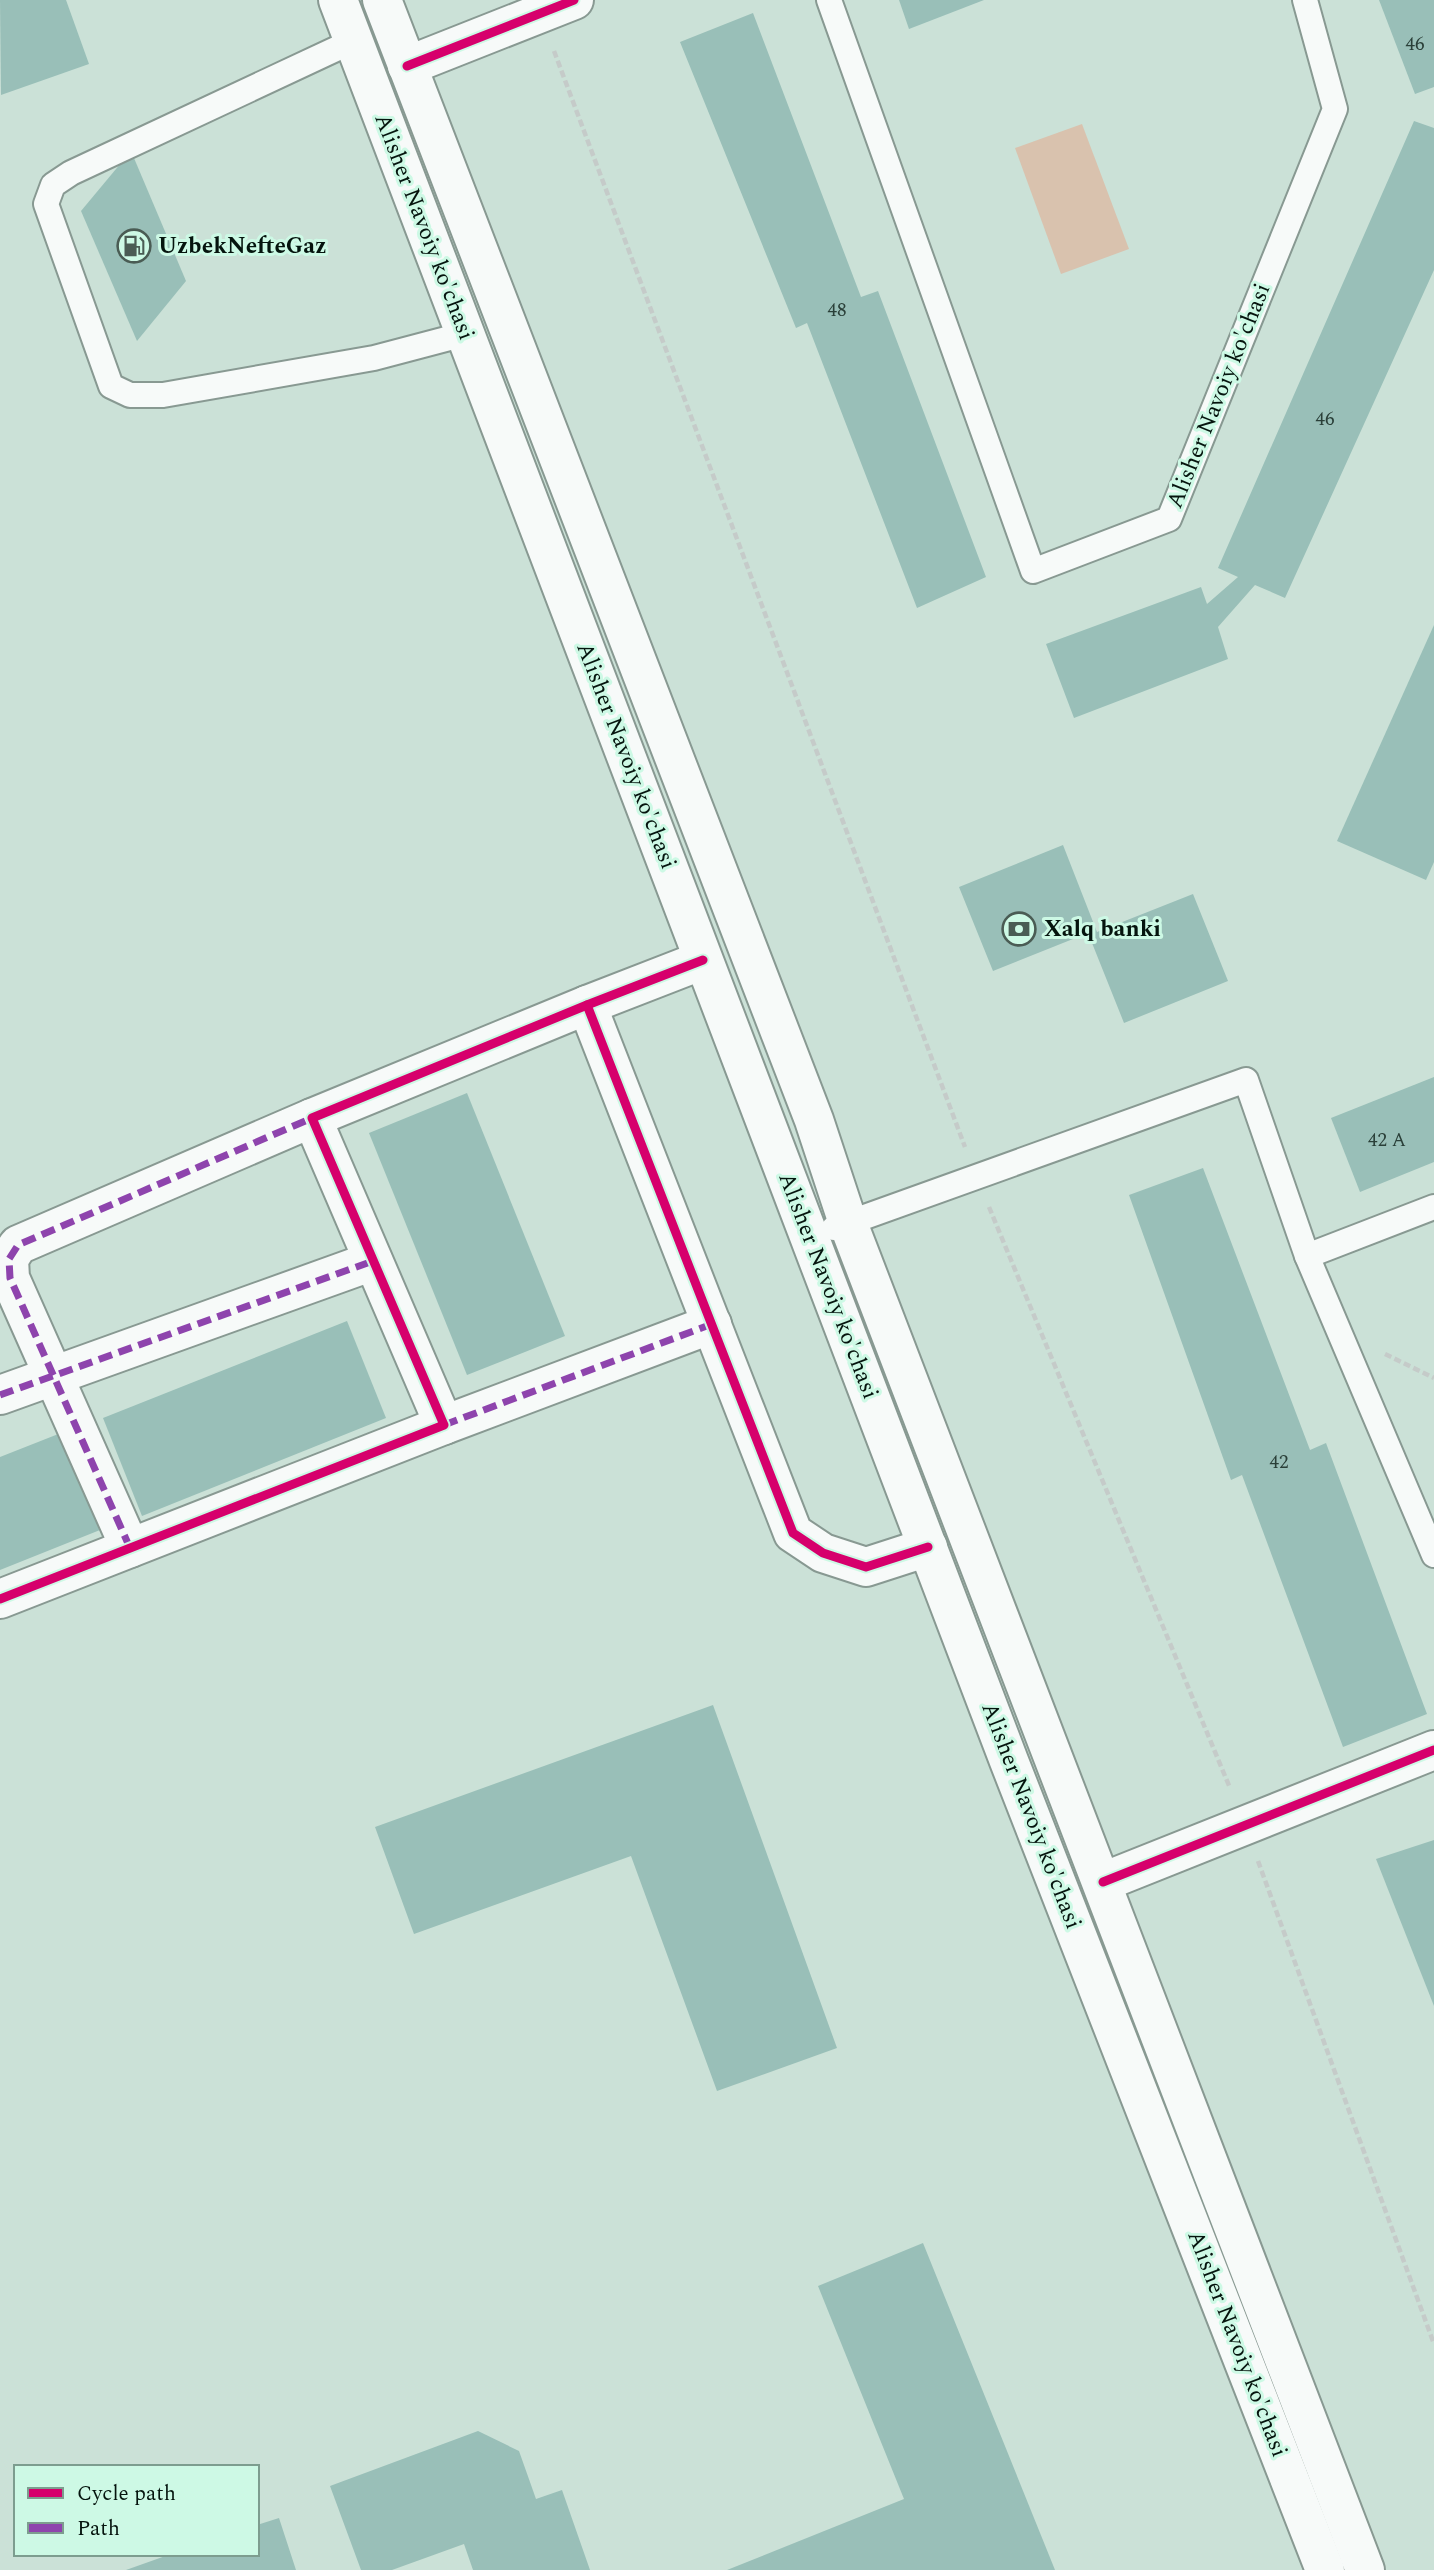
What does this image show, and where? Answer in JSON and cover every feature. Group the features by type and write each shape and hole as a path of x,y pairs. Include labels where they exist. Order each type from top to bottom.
{"main road":[{"name":"Alisher Navoiy ko'chasi","path":"338,0 928,1548 1325,2570"},
{"name":"Alisher Navoiy ko'chasi","path":"382,0 814,1120 848,1223 1365,2570"},
{"path":"407,66 574,0"},
{"path":"579,632 618,616"},
{"path":"131,1548 10,1278 9,1259 18,1245 312,1118 703,960"},
{"path":"587,1005 793,1532 823,1553 866,1567 928,1548"},
{"path":"312,1118 444,1424"},
{"path":"0,1395 373,1261"},
{"path":"0,1599 444,1424 712,1324"},
{"path":"1103,1882 1434,1751"}],"lane":[{"name":"Alisher Navoiy ko'chasi","path":"829,0 1033,571 1169,519 1335,109 1305,0"},
{"path":"353,41 71,173 53,185 46,204 111,386 131,395 163,395 374,358 465,334"},
{"path":"809,1238 1245,1080 1307,1255 1434,1555"},
{"path":"1307,1255 1434,1208"}],"shaded area":[{"path":"1082,124 1129,249 1061,274 1015,148"}],"building":[{"path":"0,0 66,0 89,64 1,95"},
{"path":"899,0 984,0 909,29"},
{"path":"1379,0 1434,0 1434,87 1415,94"},
{"path":"753,13 861,297 878,291 986,577 917,608 807,323 796,328 680,42"},
{"path":"1414,121 1434,128 1434,270 1285,598 1255,585 1218,627 1228,659 1074,718 1046,644 1201,587 1207,604 1238,577 1218,568"},
{"name":"UzbekNefteGaz","path":"131,151 186,281 137,341 81,211"},
{"path":"1434,625 1434,862 1426,880 1337,841"},
{"path":"1063,845 1097,932 1193,894 1228,981 1124,1023 1088,933 993,971 959,887"},
{"path":"1434,1077 1434,1162 1360,1192 1331,1118"},
{"path":"467,1093 565,1336 467,1375 369,1133"},
{"path":"1203,1168 1310,1450 1326,1443 1427,1714 1343,1747 1242,1475 1231,1480 1129,1195"},
{"path":"347,1321 386,1418 142,1516 103,1418"},
{"path":"71,1429 110,1526 0,1570 0,1457"},
{"path":"713,1705 837,2048 717,2091 631,1856 414,1934 375,1827"},
{"path":"1434,1840 1434,2006 1376,1859"},
{"path":"923,2243 1055,2570 727,2570 904,2499 818,2286"},
{"path":"478,2431 519,2451 536,2499 562,2490 590,2570 473,2570 464,2544 392,2570 361,2570 330,2486"},
{"path":"279,2518 296,2570 126,2570 165,2556 259,2556 259,2524"}],"marked path":[{"path":"130,1548 10,1278 9,1259 18,1245 312,1118"},
{"path":"0,1395 373,1261"},
{"path":"444,1425 712,1324"}],"cycle path":[{"path":"407,66 574,0"},
{"path":"0,1599 444,1425 312,1118 703,960"},
{"path":"587,1005 793,1533 823,1553 866,1567 928,1547"},
{"path":"1103,1882 1434,1750"}],"place":[{"name":"UzbekNefteGaz","path":"134,246"},
{"name":"Xalq banki","path":"1019,929"}]}
